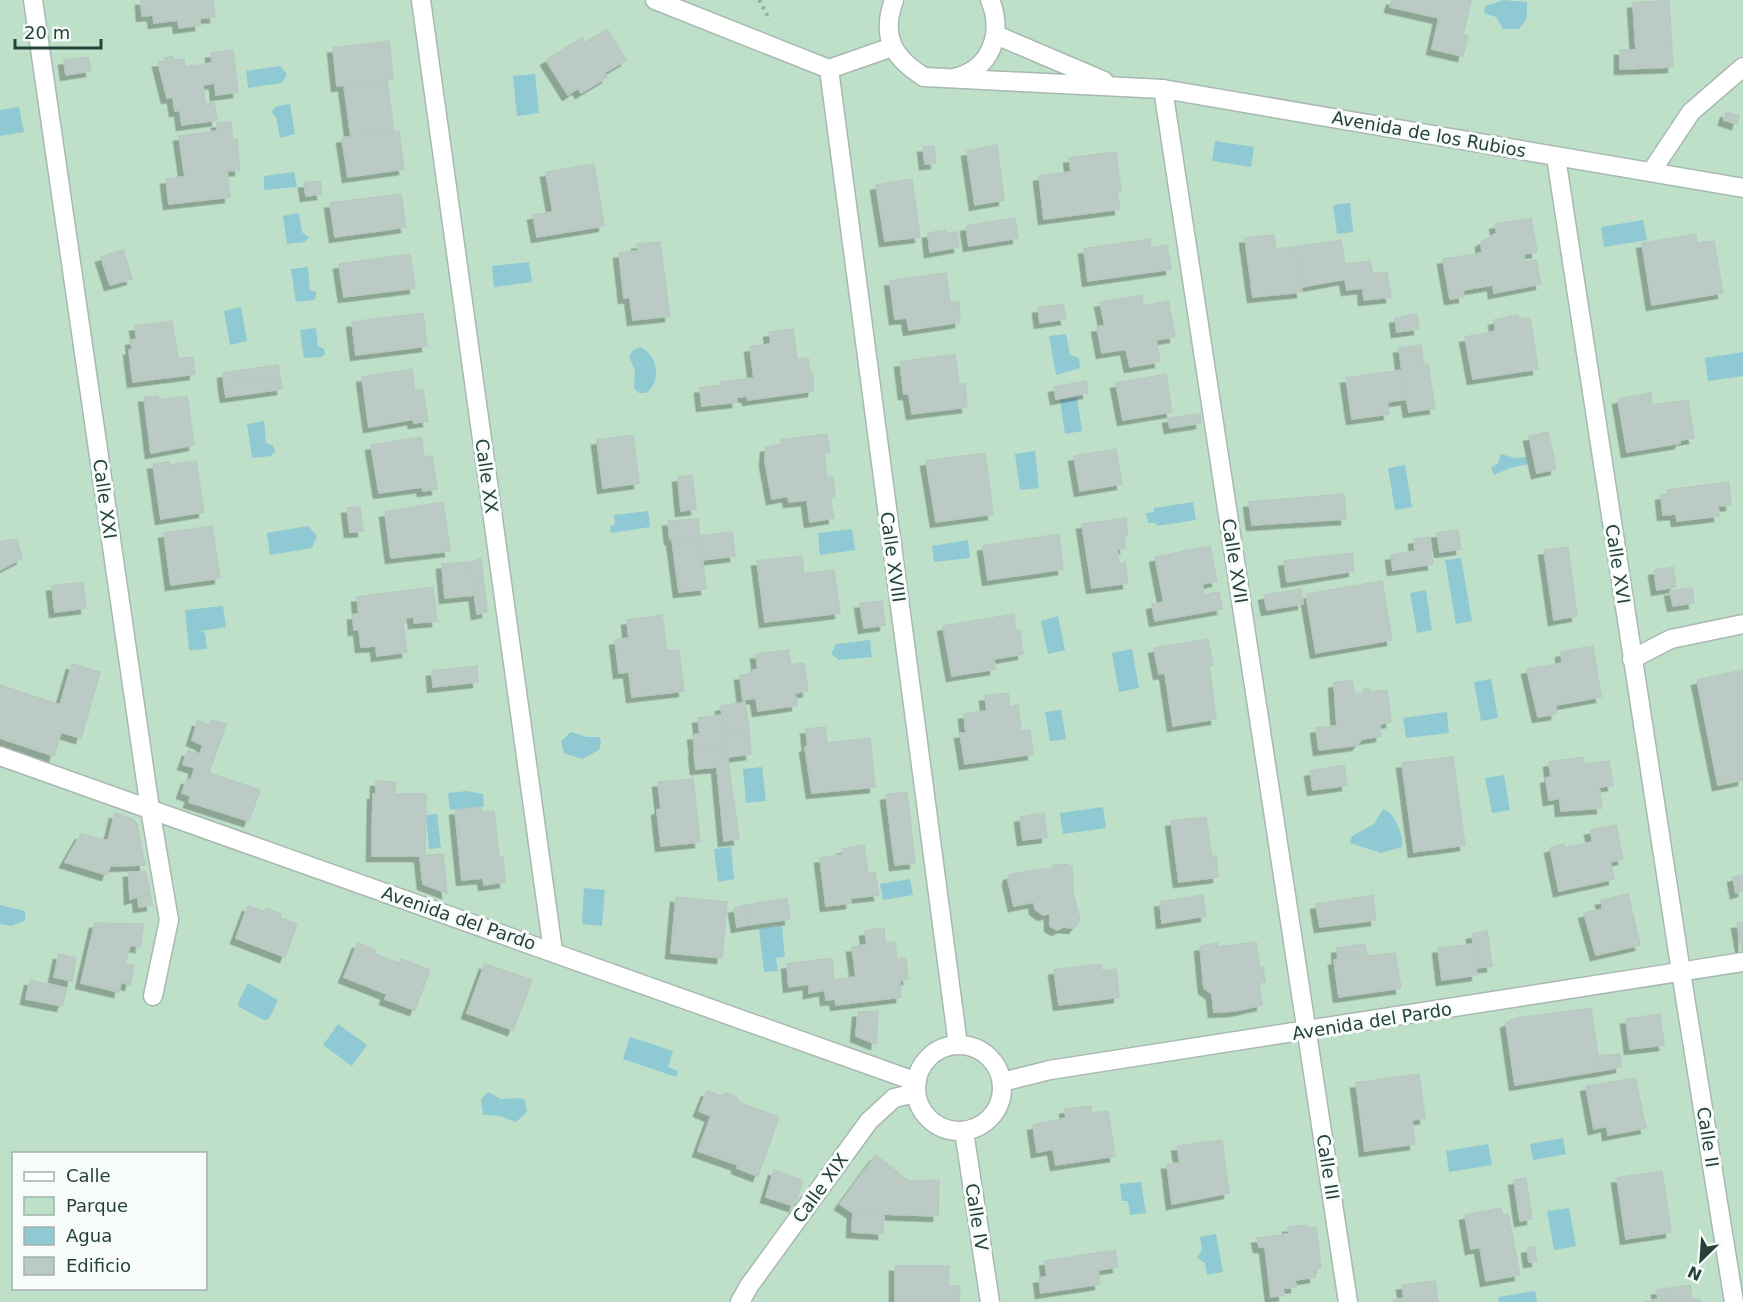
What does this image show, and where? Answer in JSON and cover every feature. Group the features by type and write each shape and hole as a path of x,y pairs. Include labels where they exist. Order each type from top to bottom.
{"street":[{"name":"Calle XXI","path":"33,0 150,809 169,920 153,996"},
{"name":"Calle XX","path":"421,0 553,951"},
{"path":"655,0 829,69 892,47 887,24 894,0"},
{"path":"946,80 964,76 979,66 990,52 996,35 996,14 990,0"},
{"name":"Avenida de los Rubios","path":"996,35 1114,85"},
{"name":"Avenida de los Rubios","path":"892,47 905,65 924,77 946,80 1114,85 1163,89 1743,188"},
{"path":"1651,172 1691,112 1743,68"},
{"name":"Calle XVIII","path":"829,69 958,1045"},
{"name":"Calle XVII","path":"1163,89 1307,1032"},
{"name":"Calle XVI","path":"1556,157 1680,972"},
{"path":"1632,659 1671,639 1743,624"},
{"name":"Avenida del Pardo","path":"0,756 553,951 917,1087"},
{"name":"Avenida del Pardo","path":"1002,1082 1050,1070 1307,1032 1743,962"},
{"name":"Calle II","path":"1680,972 1734,1302"},
{"name":"Calle III","path":"1307,1032 1348,1302"},
{"path":"958,1045 974,1048 987,1055 997,1067 1002,1082 1001,1099 994,1114 981,1126 964,1131 947,1130 932,1121 921,1108 917,1087 924,1064 939,1050 958,1045"},
{"name":"Calle XIX","path":"740,1302 749,1286 869,1121 894,1098 917,1087"},
{"name":"Calle IV","path":"964,1131 990,1302"}],"green space":[{"path":"0,0 1743,0 1743,1302 0,1302"}],"water":[{"path":"1504,0 1527,2 1527,18 1519,29 1503,29 1496,17 1484,13 1485,6"},
{"path":"280,66 287,74 282,83 248,88 246,71"},
{"path":"535,74 539,113 517,116 513,76"},
{"path":"290,104 295,134 280,138 276,117 271,112 277,106"},
{"path":"19,107 24,132 0,136 0,110"},
{"path":"1215,141 1254,147 1251,167 1212,161"},
{"path":"294,172 297,187 264,190 264,176"},
{"path":"1350,203 1353,232 1337,234 1333,205"},
{"path":"299,213 302,232 309,238 304,242 287,244 283,216"},
{"path":"1643,220 1647,240 1604,247 1601,227"},
{"path":"529,262 532,282 494,287 492,266"},
{"path":"308,267 310,290 316,292 316,297 314,300 296,302 291,269"},
{"path":"241,307 247,341 230,345 224,311"},
{"path":"316,328 318,346 324,349 325,354 321,357 304,358 300,330"},
{"path":"1066,334 1070,355 1079,358 1080,368 1056,375 1049,336"},
{"path":"640,347 651,356 656,368 654,382 646,393 639,393 634,388 635,370 629,357 633,350"},
{"path":"1743,352 1743,376 1708,381 1705,358"},
{"path":"1077,397 1082,431 1065,434 1060,400"},
{"path":"264,421 266,443 273,445 275,451 271,456 252,458 247,424"},
{"path":"1035,451 1039,488 1020,490 1015,454"},
{"path":"1501,454 1515,458 1526,457 1528,464 1494,475 1491,468 1498,463"},
{"path":"1405,465 1412,507 1395,510 1388,468"},
{"path":"1193,502 1196,520 1157,526 1156,523 1148,523 1146,513 1154,512 1154,508"},
{"path":"648,511 650,527 611,533 610,526 615,525 614,515"},
{"path":"308,526 317,536 312,548 270,555 267,533"},
{"path":"852,529 855,550 820,555 818,533"},
{"path":"968,540 970,558 934,562 932,546"},
{"path":"1461,558 1472,621 1456,624 1445,560"},
{"path":"1426,590 1432,630 1417,633 1410,593"},
{"path":"223,606 226,627 201,631 205,633 207,649 189,650 185,610"},
{"path":"1058,616 1065,650 1048,654 1041,621"},
{"path":"870,640 872,657 839,660 831,654 836,644"},
{"path":"1132,649 1139,688 1119,692 1112,653"},
{"path":"1491,679 1498,718 1481,721 1474,682"},
{"path":"1061,710 1066,739 1050,741 1045,712"},
{"path":"1447,712 1449,733 1406,738 1403,718"},
{"path":"571,732 587,737 599,737 601,741 599,750 582,759 564,753 561,741"},
{"path":"762,767 766,801 746,803 743,769"},
{"path":"1504,775 1510,810 1492,813 1485,778"},
{"path":"467,791 483,794 484,807 450,810 448,793"},
{"path":"1103,807 1106,828 1063,834 1060,813"},
{"path":"1383,809 1391,814 1397,825 1402,847 1381,853 1350,843 1352,836 1374,824"},
{"path":"437,814 441,848 429,849 426,815"},
{"path":"731,847 734,879 718,882 714,849"},
{"path":"910,879 913,895 883,900 880,884"},
{"path":"584,888 605,890 602,926 582,924"},
{"path":"0,905 25,911 25,921 11,926 0,924"},
{"path":"782,926 785,957 776,958 778,971 764,972 759,929"},
{"path":"248,983 278,1000 269,1019 264,1020 239,1007 238,1003"},
{"path":"338,1024 367,1045 352,1066 323,1045"},
{"path":"630,1037 673,1051 668,1067 678,1071 676,1077 623,1059"},
{"path":"488,1092 501,1099 522,1098 525,1101 527,1112 516,1122 500,1116 483,1115 481,1100"},
{"path":"1563,1138 1566,1154 1533,1160 1530,1144"},
{"path":"1488,1144 1492,1165 1449,1172 1446,1151"},
{"path":"1141,1182 1146,1213 1130,1215 1128,1201 1122,1201 1120,1184"},
{"path":"1569,1208 1576,1246 1554,1250 1547,1211"},
{"path":"1216,1234 1223,1272 1207,1275 1205,1263 1197,1258 1202,1249 1200,1237"},
{"path":"1535,1291 1537,1302 1499,1302 1498,1297"}],"building":[{"path":"141,0 213,0 215,17 200,18 200,25 179,28 178,20 154,23 153,15 142,16"},
{"path":"1392,0 1471,0 1463,35 1468,36 1463,56 1432,49 1439,18 1390,7"},
{"path":"1669,0 1673,67 1620,69 1620,50 1636,50 1633,3"},
{"path":"607,29 626,60 604,73 607,77 581,93 578,88 568,95 546,60 582,38 585,43"},
{"path":"389,41 393,79 337,86 333,48"},
{"path":"233,50 238,92 216,95 215,83 203,85 205,104 214,103 217,120 182,125 180,110 175,111 173,97 167,98 158,62 166,61 165,58 172,56 174,60 184,59 185,67 212,63 211,53"},
{"path":"88,57 91,71 66,75 64,60"},
{"path":"387,80 394,132 351,137 344,85"},
{"path":"1726,112 1739,116 1737,124 1724,120"},
{"path":"231,122 233,140 237,139 240,170 227,171 230,197 169,204 166,179 185,177 179,136 217,131 217,123"},
{"path":"399,131 404,169 348,177 342,138"},
{"path":"997,145 1004,200 975,205 967,151"},
{"path":"934,146 936,163 925,164 923,147"},
{"path":"1116,152 1121,190 1117,191 1120,209 1044,219 1039,176 1071,172 1069,158"},
{"path":"594,164 604,226 537,237 533,215 553,212 546,172"},
{"path":"912,179 920,237 885,241 876,185"},
{"path":"320,181 322,194 306,196 304,183"},
{"path":"401,194 406,227 335,237 330,203"},
{"path":"1015,218 1018,238 969,246 966,226"},
{"path":"1531,218 1537,252 1524,254 1525,262 1536,260 1541,284 1494,293 1493,285 1463,290 1464,297 1450,299 1443,259 1482,253 1481,242 1497,233 1495,224"},
{"path":"946,230 946,234 957,232 959,247 930,252 928,233"},
{"path":"1696,234 1697,243 1714,241 1723,293 1652,305 1642,243"},
{"path":"1274,235 1276,249 1295,247 1302,292 1253,297 1245,238"},
{"path":"1150,239 1151,248 1167,245 1171,269 1088,281 1084,249"},
{"path":"1341,240 1345,264 1370,261 1373,274 1387,272 1391,297 1364,300 1363,288 1347,290 1345,279 1301,287 1295,247"},
{"path":"660,242 670,316 633,320 630,297 624,298 619,253 638,251 637,244"},
{"path":"123,250 132,279 110,285 101,257"},
{"path":"410,254 415,288 344,297 339,264"},
{"path":"946,273 950,303 959,302 960,322 909,330 907,318 895,319 890,281"},
{"path":"1142,295 1143,306 1168,301 1175,337 1156,340 1160,362 1130,367 1126,349 1102,353 1097,327 1105,326 1100,302"},
{"path":"1063,304 1066,319 1040,323 1038,308"},
{"path":"423,313 427,346 356,355 352,322"},
{"path":"1417,314 1419,329 1397,332 1395,318"},
{"path":"1518,315 1519,319 1530,318 1538,369 1473,379 1465,337 1496,331 1494,320"},
{"path":"172,321 178,359 193,357 195,374 133,382 129,350 132,350 131,340 137,339 135,326"},
{"path":"793,329 797,360 808,358 810,373 813,373 813,391 748,400 747,396 737,397 737,402 702,406 700,388 721,385 720,382 754,378 750,347 771,344 769,332"},
{"path":"1421,345 1424,366 1402,370 1399,348"},
{"path":"955,354 959,384 965,384 967,407 912,414 909,394 904,394 900,362"},
{"path":"278,365 280,377 224,385 223,373"},
{"path":"1428,365 1435,408 1409,412 1402,370"},
{"path":"412,369 415,391 423,390 428,421 414,423 413,419 369,427 362,377"},
{"path":"1402,370 1407,399 1387,402 1389,414 1352,419 1346,378"},
{"path":"1166,374 1172,412 1123,420 1116,383"},
{"path":"280,377 282,389 226,397 224,385"},
{"path":"1086,381 1088,393 1056,399 1054,387"},
{"path":"1651,393 1652,405 1688,400 1694,438 1680,440 1680,443 1627,452 1618,399"},
{"path":"158,396 159,400 187,396 194,445 151,453 144,397"},
{"path":"1200,414 1201,423 1170,428 1168,418"},
{"path":"1548,432 1556,469 1537,473 1529,436"},
{"path":"827,434 830,452 824,453 827,478 833,477 835,496 830,497 834,518 810,522 807,500 789,502 788,496 772,499 765,461 766,447 781,445 781,440"},
{"path":"633,435 639,483 603,488 597,440"},
{"path":"421,437 424,457 432,456 437,489 423,491 422,487 379,493 371,445"},
{"path":"1116,449 1122,484 1080,491 1074,456"},
{"path":"985,453 993,514 936,522 926,461"},
{"path":"196,461 204,512 161,519 153,464 169,462 169,465"},
{"path":"692,475 696,509 681,511 678,477"},
{"path":"1729,482 1731,505 1718,506 1719,516 1677,521 1676,514 1663,515 1661,495 1668,494 1667,490"},
{"path":"1344,494 1346,519 1252,525 1249,502"},
{"path":"443,502 450,551 391,558 385,512"},
{"path":"360,507 363,531 350,532 347,508"},
{"path":"1126,518 1128,536 1124,536 1125,548 1117,549 1119,564 1125,563 1128,583 1092,588 1082,524"},
{"path":"698,519 700,536 670,539 668,521"},
{"path":"212,526 220,578 171,585 164,533"},
{"path":"1458,530 1461,549 1440,552 1437,533"},
{"path":"732,532 735,556 703,560 700,536"},
{"path":"1059,534 1063,569 988,580 983,546"},
{"path":"700,536 706,589 679,592 672,539"},
{"path":"1429,537 1433,564 1393,570 1391,555 1415,551 1414,539"},
{"path":"17,539 22,558 0,570 0,542"},
{"path":"1210,546 1217,581 1202,584 1204,595 1219,592 1222,609 1155,621 1152,604 1164,602 1155,557"},
{"path":"1568,547 1577,616 1554,620 1544,550"},
{"path":"1352,553 1354,571 1287,582 1284,561"},
{"path":"802,556 804,574 834,570 840,613 765,622 757,561"},
{"path":"481,559 487,612 477,614 470,562"},
{"path":"470,562 474,595 445,598 442,564"},
{"path":"1673,567 1676,587 1657,590 1654,570"},
{"path":"1382,581 1392,640 1316,653 1306,594"},
{"path":"83,582 86,608 55,612 52,586"},
{"path":"433,587 437,621 414,623 414,617 405,618 406,623 403,624 407,652 377,656 376,646 361,647 359,629 354,630 353,615 359,614 357,597"},
{"path":"1692,588 1694,603 1673,606 1670,591"},
{"path":"1301,589 1303,604 1267,610 1264,595"},
{"path":"882,601 885,625 864,628 860,603"},
{"path":"1014,614 1016,631 1020,630 1023,654 994,659 995,669 952,676 943,626"},
{"path":"662,615 667,651 679,650 684,691 632,697 629,672 619,673 615,640 629,638 627,620"},
{"path":"1208,639 1213,665 1209,665 1216,719 1173,726 1165,673 1159,674 1154,648"},
{"path":"1593,646 1601,697 1556,705 1556,714 1538,717 1527,669 1562,663 1561,652"},
{"path":"788,650 791,665 804,663 808,691 795,693 797,705 758,711 756,698 743,700 740,675 753,674 753,670 758,669 756,654"},
{"path":"72,664 100,672 81,738 61,732 54,756 0,738 0,685 60,705"},
{"path":"477,666 478,682 433,687 432,671"},
{"path":"1743,670 1743,780 1718,785 1697,680"},
{"path":"1352,680 1355,694 1365,693 1364,689 1370,689 1371,692 1387,690 1391,722 1380,724 1381,736 1362,739 1357,745 1319,750 1316,728 1337,726 1334,683"},
{"path":"1008,693 1010,707 1018,705 1021,731 1030,730 1033,754 965,764 960,733 966,733 964,714 987,711 985,696"},
{"path":"745,702 749,729 724,732 721,706"},
{"path":"722,715 726,746 695,751 693,735 700,734 698,718"},
{"path":"212,720 226,724 209,773 260,790 249,821 189,802 191,796 182,793 187,779 191,780 195,768 183,764 188,751 200,754 203,745 192,740 198,721 210,725"},
{"path":"825,727 827,743 870,738 875,787 812,793 805,747 808,746 806,729"},
{"path":"749,729 751,754 728,757 724,732"},
{"path":"726,746 739,839 724,841 717,767 696,769 694,751"},
{"path":"1453,757 1465,845 1414,852 1402,763"},
{"path":"1583,757 1584,764 1609,761 1613,785 1599,787 1602,808 1561,811 1560,798 1549,800 1546,778 1551,777 1549,762"},
{"path":"1344,765 1347,785 1313,790 1310,771"},
{"path":"693,779 700,842 661,846 657,810 661,809 658,782"},
{"path":"376,781 395,782 395,794 426,794 425,856 372,856 373,794 376,794"},
{"path":"907,792 915,863 895,865 886,795"},
{"path":"481,807 482,812 494,811 499,858 503,857 505,882 484,885 483,878 462,880 455,810"},
{"path":"115,813 132,819 137,824 145,865 110,866 107,875 65,862 81,834 108,841"},
{"path":"1044,813 1047,837 1023,840 1020,817"},
{"path":"1206,817 1212,857 1216,856 1218,877 1179,882 1171,821"},
{"path":"1616,825 1623,859 1610,862 1614,879 1559,891 1550,848 1564,844 1564,848 1593,842 1590,830"},
{"path":"864,845 868,874 875,872 879,895 851,898 851,903 826,906 820,858 843,855 842,849"},
{"path":"443,854 447,893 423,884 420,856"},
{"path":"1066,864 1072,867 1073,893 1080,920 1074,928 1063,927 1057,930 1050,926 1050,913 1043,915 1035,909 1034,902 1014,906 1009,875"},
{"path":"129,872 146,872 150,893 130,899"},
{"path":"1743,875 1743,891 1736,893 1733,877"},
{"path":"150,893 152,905 139,907 138,898"},
{"path":"1628,894 1640,945 1596,955 1584,913 1603,909 1601,900"},
{"path":"1203,895 1206,916 1162,923 1160,902"},
{"path":"1373,895 1376,920 1320,927 1316,904"},
{"path":"676,897 727,902 722,958 671,953"},
{"path":"787,898 790,919 749,925 747,905"},
{"path":"747,905 749,925 737,927 734,908"},
{"path":"248,906 265,912 266,908 281,914 280,918 297,924 285,957 236,938"},
{"path":"95,923 144,924 140,947 130,945 125,964 134,966 130,985 121,982 119,992 81,983"},
{"path":"1737,923 1743,923 1743,951 1742,951"},
{"path":"884,928 885,944 895,942 897,959 906,958 908,979 900,980 901,997 836,1005 835,999 826,1000 825,990 809,993 809,984 789,987 787,964 832,958 834,980 856,977 852,947 867,945 865,931"},
{"path":"1487,931 1492,966 1476,968 1472,934"},
{"path":"1256,942 1260,968 1263,967 1265,982 1259,983 1262,1005 1235,1011 1214,1012 1212,994 1204,988 1200,946 1217,943 1217,947"},
{"path":"358,943 376,950 375,954 399,963 401,959 430,970 415,1010 385,999 387,994 344,977"},
{"path":"1365,944 1367,957 1338,960 1337,948"},
{"path":"1473,944 1477,975 1442,980 1438,948"},
{"path":"1395,953 1401,988 1339,997 1334,960"},
{"path":"59,954 76,958 72,981 54,977"},
{"path":"485,964 532,980 513,1030 467,1013"},
{"path":"1101,964 1102,971 1116,969 1119,997 1059,1005 1054,970"},
{"path":"30,980 67,989 62,1006 26,999"},
{"path":"1591,1008 1600,1071 1515,1085 1506,1023 1516,1018"},
{"path":"878,1011 876,1044 856,1036 858,1012"},
{"path":"1660,1014 1664,1045 1630,1049 1626,1019"},
{"path":"1620,1054 1621,1067 1600,1071 1598,1056"},
{"path":"1419,1074 1425,1118 1412,1120 1415,1144 1365,1151 1356,1083"},
{"path":"1635,1078 1646,1128 1608,1135 1607,1126 1594,1129 1586,1086"},
{"path":"707,1091 721,1096 727,1093 735,1096 740,1103 779,1117 758,1176 737,1168 738,1165 698,1151 711,1116 699,1111"},
{"path":"1091,1106 1092,1113 1108,1111 1115,1156 1056,1165 1053,1149 1037,1152 1033,1125 1066,1118 1065,1109"},
{"path":"1222,1140 1229,1193 1172,1204 1167,1164 1180,1163 1177,1146"},
{"path":"876,1155 908,1181 939,1180 938,1216 853,1213 840,1204"},
{"path":"774,1170 803,1181 794,1206 766,1197"},
{"path":"1662,1171 1671,1232 1626,1239 1617,1178"},
{"path":"1526,1178 1532,1219 1520,1221 1514,1180"},
{"path":"1501,1208 1502,1215 1508,1214 1520,1275 1486,1281 1480,1247 1471,1249 1465,1215"},
{"path":"853,1213 884,1214 883,1234 852,1232"},
{"path":"1307,1225 1308,1228 1316,1227 1321,1268 1314,1269 1315,1277 1295,1280 1296,1287 1283,1288 1284,1295 1271,1297 1265,1247 1259,1247 1257,1238 1289,1234 1288,1227"},
{"path":"1534,1247 1537,1261 1529,1262 1527,1248"},
{"path":"1115,1250 1118,1267 1098,1270 1100,1284 1041,1293 1039,1278 1047,1277 1045,1261"},
{"path":"895,1266 949,1266 948,1286 960,1286 959,1302 895,1302"},
{"path":"1435,1281 1438,1302 1394,1302 1393,1300 1404,1298 1402,1285"},
{"path":"1690,1285 1692,1300 1700,1299 1700,1302 1644,1302 1658,1299 1657,1290"}]}
